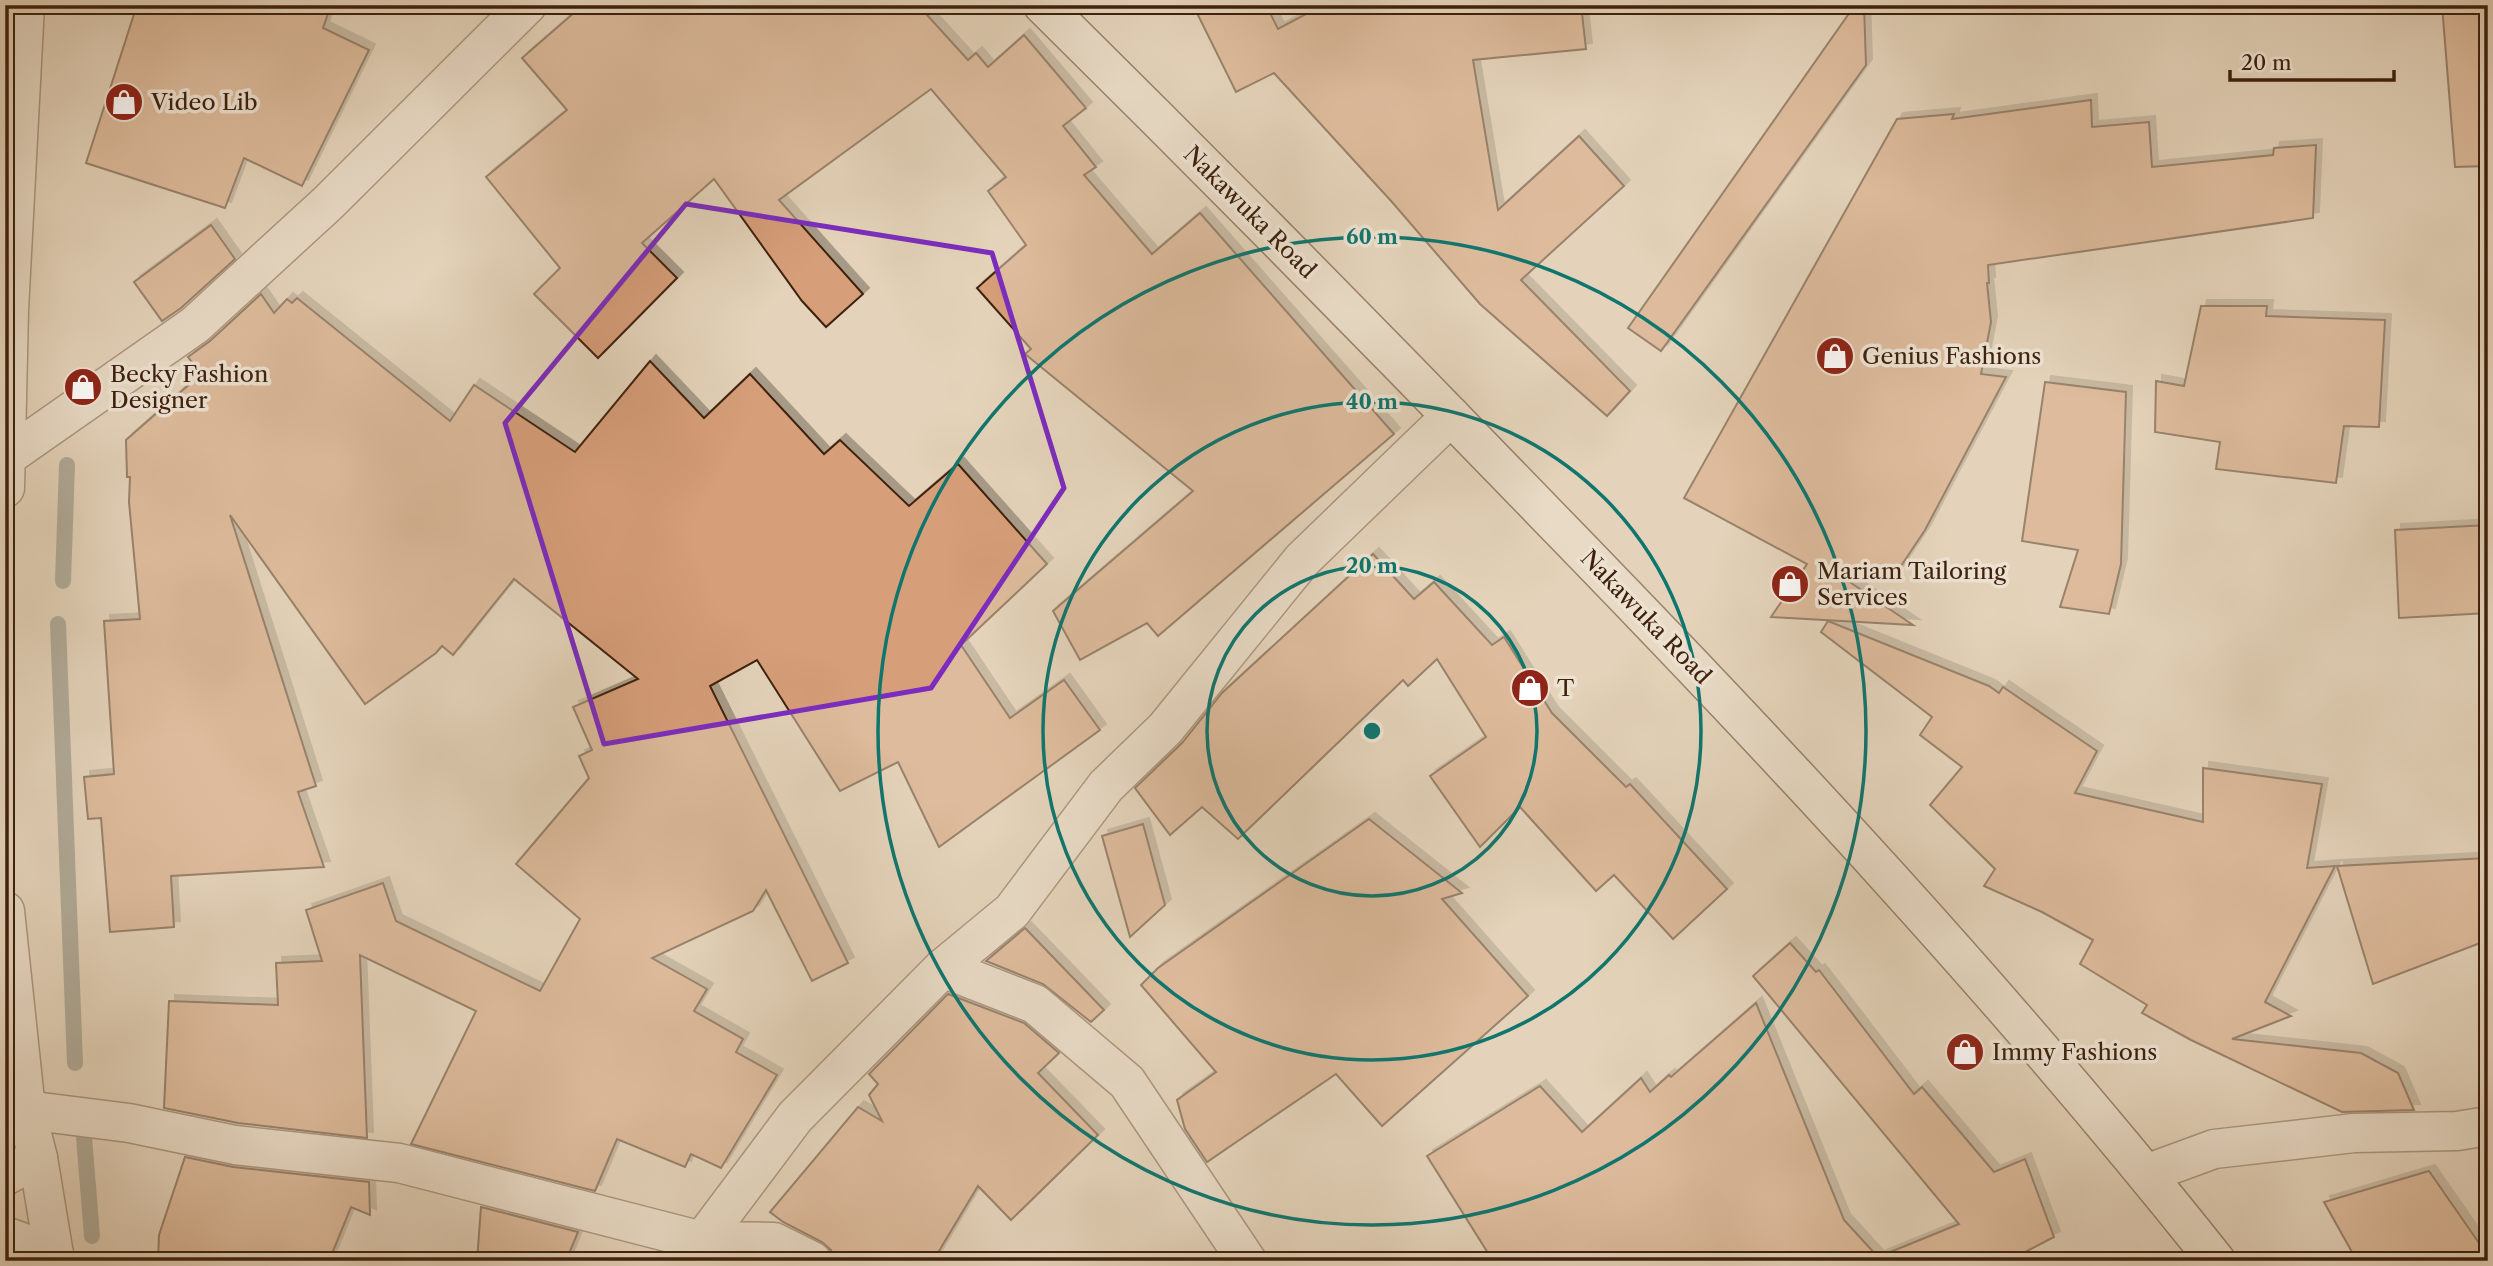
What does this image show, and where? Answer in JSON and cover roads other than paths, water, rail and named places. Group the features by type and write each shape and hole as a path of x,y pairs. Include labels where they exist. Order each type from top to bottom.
{"street":[{"path":"5,488 9,310 25,5"},
{"path":"5,458 195,325 328,203 527,5"},
{"name":"Nakawuka Road","path":"1043,5 1451,416 1707,679 1965,962 2147,1174 2216,1261"},
{"path":"702,1241 795,1117 943,968 1012,911 1106,786 1165,729 1302,560 1451,416"},
{"path":"5,911 26,1110 38,1158 54,1257"},
{"path":"943,968 1035,1004 1127,1082 1247,1261"},
{"path":"26,1110 129,1123 235,1145 399,1163 702,1241 774,1242 812,1261"},
{"path":"2147,1174 2214,1149 2354,1133 2457,1131 2488,1126"},
{"path":"5,1177 38,1158"},
{"path":"5,1236 54,1257"}],"waterway":[{"path":"63,581 67,465"},
{"path":"58,624 75,1063"},
{"path":"84,1137 92,1236"}],"place":[{"name":"Video Lib","path":"124,102"},
{"name":"Genius Fashions","path":"1835,356"},
{"name":"Becky Fashion Designer","path":"83,387"},
{"name":"Mariam Tailoring Services","path":"1790,584"},
{"name":"T","path":"1530,688"},
{"name":"Immy Fashions","path":"1965,1052"}]}
